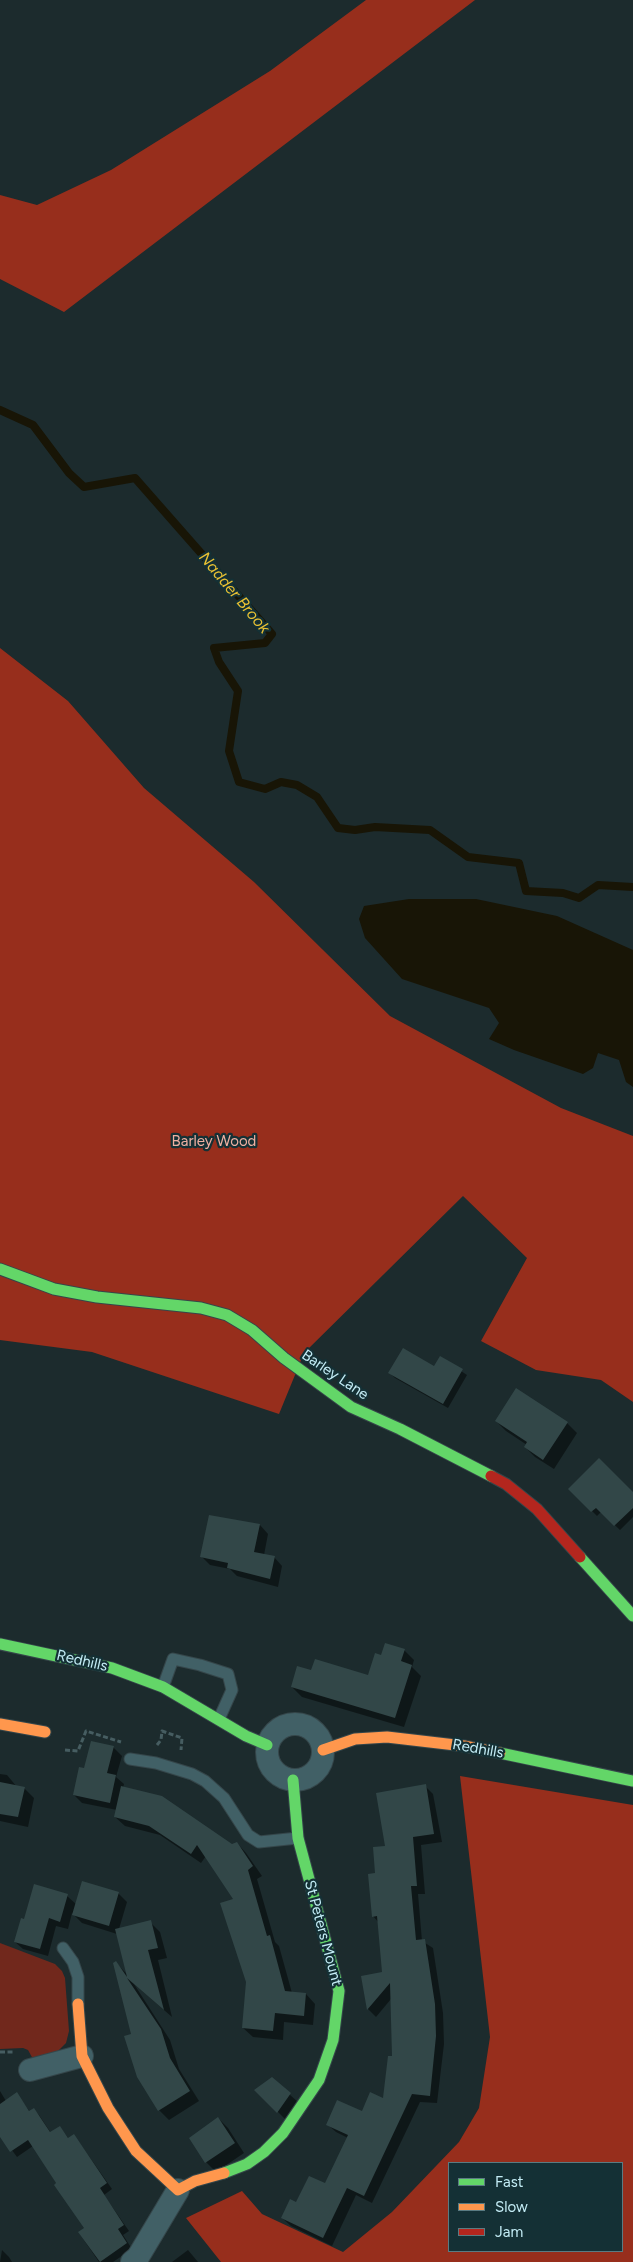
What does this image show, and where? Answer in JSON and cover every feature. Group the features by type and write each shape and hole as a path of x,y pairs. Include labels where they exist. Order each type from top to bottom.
{"street":[{"name":"Barley Lane","path":"0,1269 23,1279 71,1292 97,1297 201,1308 227,1314 252,1330 284,1358 351,1406 400,1428 506,1484 537,1509 633,1616"},
{"name":"Redhills","path":"0,1644 112,1668 163,1687 246,1736 267,1745"},
{"path":"291,1723 303,1724 313,1730 320,1739 323,1750 321,1762 315,1772 305,1778 293,1780 284,1778 275,1772 269,1764 266,1755 267,1745 272,1735 280,1727 291,1723"},
{"path":"0,1724 45,1732"},
{"name":"Redhills","path":"323,1750 355,1739 387,1737 464,1746 633,1781"},
{"name":"St Peters Mount","path":"178,2190 247,2164 264,2152 283,2133 310,2095 318,2080 333,2040 339,1991 298,1838 293,1780"},
{"path":"78,2004 82,2056 108,2108 136,2151 178,2190 138,2257 132,2262"},
{"path":"30,2070 82,2056"}],"lane":[{"path":"163,1687 173,1659 228,1674 232,1690 219,1719"},
{"path":"130,1759 156,1763 192,1774 204,1781 224,1798 248,1835 258,1842 298,1838"},
{"path":"63,1948 73,1962 78,1977 78,2004"}],"shaded area":[{"path":"409,899 476,899 557,916 633,950 633,1087 626,1082 619,1060 598,1053 593,1068 583,1074 514,1050 489,1039 499,1023 489,1008 402,979 365,938 359,919 364,906"},
{"path":"0,1943 55,1964 62,1971 65,1978 69,2031 66,2043 58,2051 33,2059 28,2050 23,2048 0,2049"}],"green space":[{"path":"366,0 475,0 64,312 0,279 0,195 37,205 111,170 270,71"},
{"name":"Barley Wood","path":"0,648 68,701 144,788 254,882 390,1016 561,1108 633,1136 633,1402 601,1380 536,1370 481,1341 527,1258 463,1196 304,1353 279,1414 92,1352 0,1340"},
{"path":"460,1776 633,1805 633,2262 221,2262 186,2218 242,2191 262,2214 343,2252 392,2212 459,2142 479,2108 490,2037"}],"building":[{"path":"403,1348 434,1366 440,1356 463,1369 443,1404 388,1373"},
{"path":"516,1388 568,1422 543,1460 524,1447 527,1442 495,1421"},
{"path":"599,1458 633,1492 633,1508 614,1526 596,1508 591,1512 568,1489"},
{"path":"209,1515 260,1524 254,1552 275,1556 270,1579 227,1568 228,1563 200,1557"},
{"path":"385,1643 405,1649 401,1661 412,1665 395,1718 291,1687 297,1666 311,1670 315,1659 368,1675 375,1653 381,1655"},
{"path":"91,1741 114,1746 107,1773 116,1775 110,1803 73,1795 79,1767 84,1768"},
{"path":"0,1782 25,1787 18,1817 0,1814"},
{"path":"426,1784 434,1834 413,1837 417,1886 411,1886 416,1940 425,1939 435,2004 436,2036 430,2096 412,2094 364,2196 347,2188 323,2238 281,2218 290,2199 296,2202 309,2176 325,2183 348,2135 326,2125 337,2100 362,2111 370,2092 383,2098 388,2056 392,2056 390,1983 367,2010 361,1976 382,1972 377,1916 372,1917 368,1874 375,1873 373,1847 385,1846 376,1793"},
{"path":"121,1786 162,1796 232,1844 237,1842 253,1866 248,1870 267,1936 270,1935 285,1991 306,1993 304,2016 275,2013 273,2031 242,2028 246,1982 220,1903 233,1899 197,1845 191,1854 149,1826 114,1817"},
{"path":"82,1881 119,1892 109,1926 72,1915"},
{"path":"34,1884 68,1894 60,1922 49,1918 40,1949 14,1942 21,1918 24,1919"},
{"path":"151,1920 158,1948 148,1950 164,2010 127,1978 161,2029 170,2058 190,2091 158,2111 137,2077 124,2036 131,2034 113,1963 116,1961 127,1977 115,1929"},
{"path":"272,2077 291,2093 277,2113 254,2090"},
{"path":"17,2092 29,2111 34,2108 50,2132 60,2126 68,2138 74,2134 107,2183 100,2188 124,2225 118,2229 127,2243 100,2262 78,2232 84,2228 54,2185 56,2183 28,2140 10,2152 0,2137 0,2104"},
{"path":"218,2117 235,2143 205,2163 189,2138"}],"waterway":[{"name":"Nadder Brook","path":"0,410 33,425 69,473 84,487 135,478 272,634 265,643 214,648 219,662 238,691 229,751 239,782 265,789 281,782 297,785 317,797 338,828 355,830 375,827 430,830 468,857 519,863 526,891 563,893 579,898 598,885 633,887"}],"traffic: fast":[{"path":"0,1269 54,1289 97,1297 201,1308 227,1315 252,1330 284,1358 351,1407 400,1429 491,1476"},
{"path":"580,1557 633,1616"},
{"path":"0,1644 112,1668 163,1687 246,1736 267,1745"},
{"path":"500,1753 633,1781"},
{"path":"224,2173 247,2164 264,2152 283,2133 319,2080 333,2040 339,1991 298,1838 293,1780"}],"traffic: slow":[{"path":"0,1724 45,1732"},
{"path":"323,1750 355,1739 387,1737 464,1746 500,1753"},
{"path":"78,2004 82,2056 108,2108 136,2151 178,2190 195,2181 224,2173"}],"traffic: jam":[{"path":"491,1476 506,1484 537,1509 580,1557"}]}
